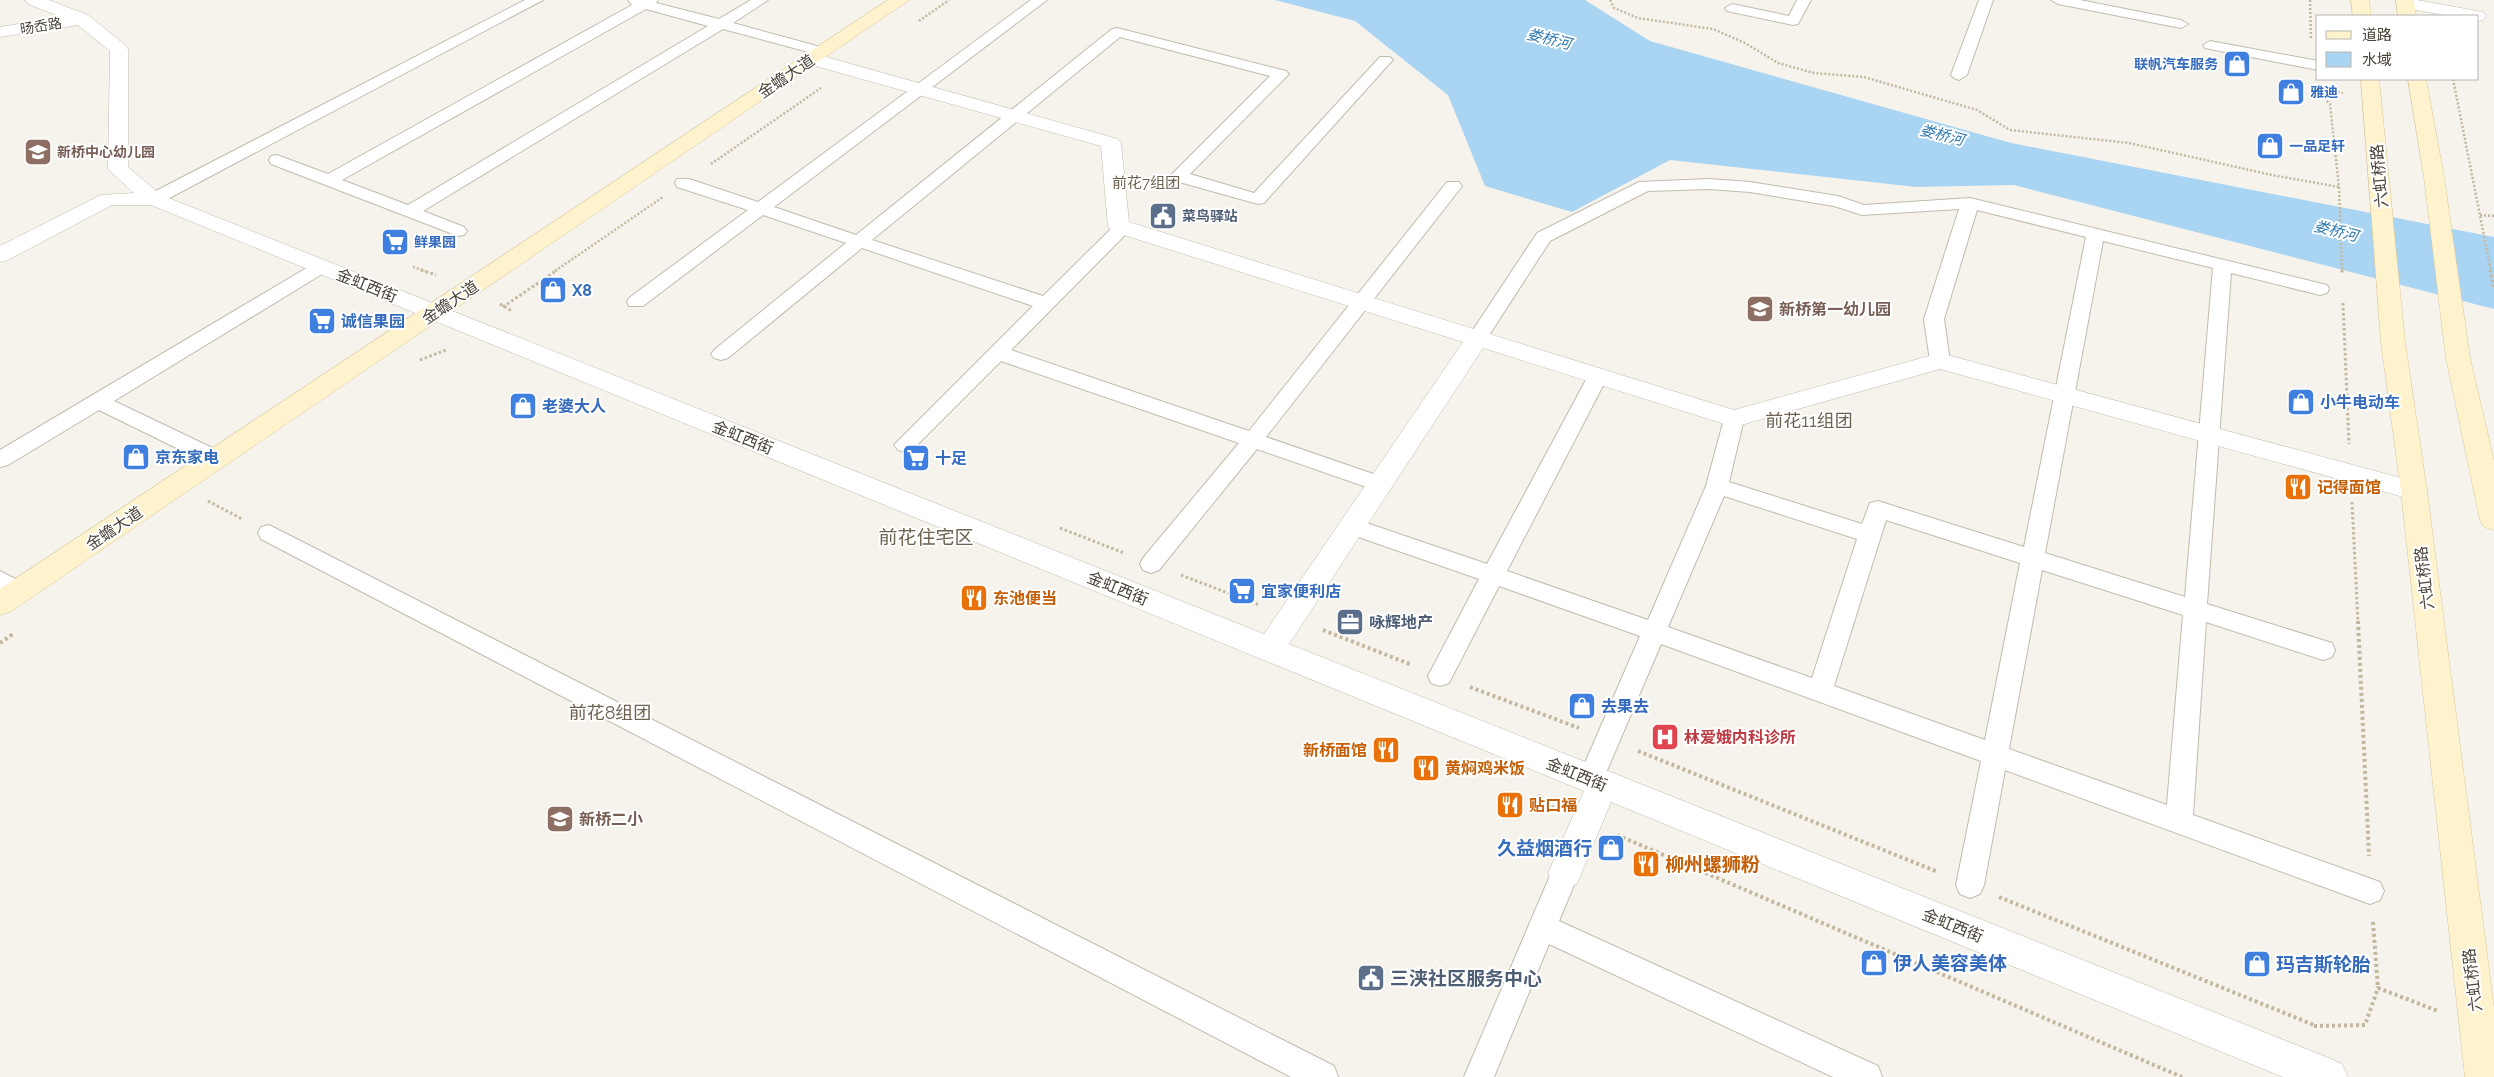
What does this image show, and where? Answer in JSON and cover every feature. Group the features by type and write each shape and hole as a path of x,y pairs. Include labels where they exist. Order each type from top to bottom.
{"main road":[{"name":"金蟾大道","path":"0,604 10,586 217,459 900,0"},
{"path":"2360,0 2362,15"},
{"name":"六虹桥路","path":"2370,80 2393,342 2414,491 2484,1077"},
{"path":"2417,80 2434,177 2458,358 2494,520"}],"street":[{"name":"金虹西街","path":"34,0 82,19 119,49 118,169 154,200 2322,1074"},
{"path":"2406,6 2470,15"},
{"path":"2479,16 2494,19"},
{"name":"旸岙路","path":"0,32 82,19"},
{"path":"818,55 850,69 1111,143 1119,226 1734,419 1940,361 2414,491"},
{"path":"0,255 108,199 154,200"},
{"path":"1270,650 1477,338"},
{"path":"1565,873 1587,822 1597,782"}],"lane":[{"path":"154,200 536,0"},
{"path":"409,212 760,0"},
{"path":"636,302 1040,0"},
{"path":"1732,8 1793,21 1804,0"},
{"path":"1959,75 1986,0"},
{"path":"2058,0 2181,24"},
{"path":"329,180 642,1 818,55"},
{"path":"722,354 1117,32 1281,74 1178,176 1258,199 1386,60"},
{"path":"2210,45 2315,66"},
{"path":"277,160 458,231"},
{"path":"683,183 1047,304"},
{"path":"1477,338 1543,237 1645,186 1709,184 1750,187 1838,201 1862,210 1970,203 2320,289"},
{"path":"1152,564 1253,440 1453,186"},
{"path":"1940,361 1934,319 1970,203"},
{"path":"905,445 999,353 1122,227"},
{"path":"1970,885 2062,395 2095,234"},
{"path":"2179,820 2222,265"},
{"path":"0,460 321,266"},
{"path":"999,353 1380,484"},
{"path":"1440,676 1598,376"},
{"path":"98,401 217,459"},
{"path":"1597,782 1609,739 1717,486 1734,419"},
{"path":"1717,486 1870,535"},
{"path":"1820,691 1878,509 2323,650"},
{"path":"1352,526 1820,691 2370,891"},
{"path":"269,533 1323,1077"},
{"path":"1479,1077 1565,873"},
{"path":"1542,928 1867,1077"}],"path":[{"path":"918,21 949,0"},
{"path":"1610,0 1614,8 1638,18 1713,29 1745,43 1778,63 1814,73 1864,77 1977,110 2010,130 2129,143 2272,175 2339,187"},
{"path":"2310,0 2315,66 2312,87 2330,104 2339,187 2342,282"},
{"path":"505,306 850,69"},
{"path":"2453,80 2494,289"},
{"path":"2480,215 2494,216"},
{"path":"413,267 471,288 518,314"},
{"path":"1052,525 1440,676 1609,739 2314,1025 2365,1025 2378,988 2370,891 2343,296"},
{"path":"411,364 443,349 452,351"},
{"path":"199,506 216,496"},
{"path":"207,501 269,533"},
{"path":"0,643 16,632"},
{"path":"1536,793 1547,805 2182,1077"},
{"path":"2378,988 2478,1027"},
{"path":"2314,1025 2322,1074"}],"water":[{"name":"娄桥河","path":"1275,0 1585,0 1650,41 2011,143 2494,237 2494,309 2014,185 1916,187 1670,160 1572,212 1485,186 1448,95 1355,21"}],"place":[{"name":"联帆汽车服务","path":"2237,64"},
{"name":"雅迪","path":"2291,92"},
{"name":"一品足轩","path":"2270,146"},
{"name":"新桥中心幼儿园","path":"38,152"},
{"name":"菜鸟驿站","path":"1163,216"},
{"name":"鲜果园","path":"395,242"},
{"name":"X8","path":"553,290"},
{"name":"新桥第一幼儿园","path":"1760,309"},
{"name":"诚信果园","path":"322,321"},
{"name":"小牛电动车","path":"2301,402"},
{"name":"老婆大人","path":"523,406"},
{"name":"京东家电","path":"136,457"},
{"name":"十足","path":"916,458"},
{"name":"记得面馆","path":"2298,487"},
{"name":"宜家便利店","path":"1242,591"},
{"name":"东池便当","path":"974,598"},
{"name":"咏辉地产","path":"1350,622"},
{"name":"去果去","path":"1582,706"},
{"name":"林爱娥内科诊所","path":"1665,737"},
{"name":"新桥面馆","path":"1386,750"},
{"name":"黄焖鸡米饭","path":"1426,768"},
{"name":"贴口福","path":"1510,805"},
{"name":"新桥二小","path":"560,819"},
{"name":"久益烟酒行","path":"1611,848"},
{"name":"柳州螺狮粉","path":"1646,864"},
{"name":"伊人美容美体","path":"1874,963"},
{"name":"玛吉斯轮胎","path":"2257,964"},
{"name":"三浃社区服务中心","path":"1371,978"}],"district":[{"name":"前花7组团","path":"1146,183"},
{"name":"前花11组团","path":"1809,421"},
{"name":"前花住宅区","path":"926,537"},
{"name":"前花8组团","path":"610,713"}]}
